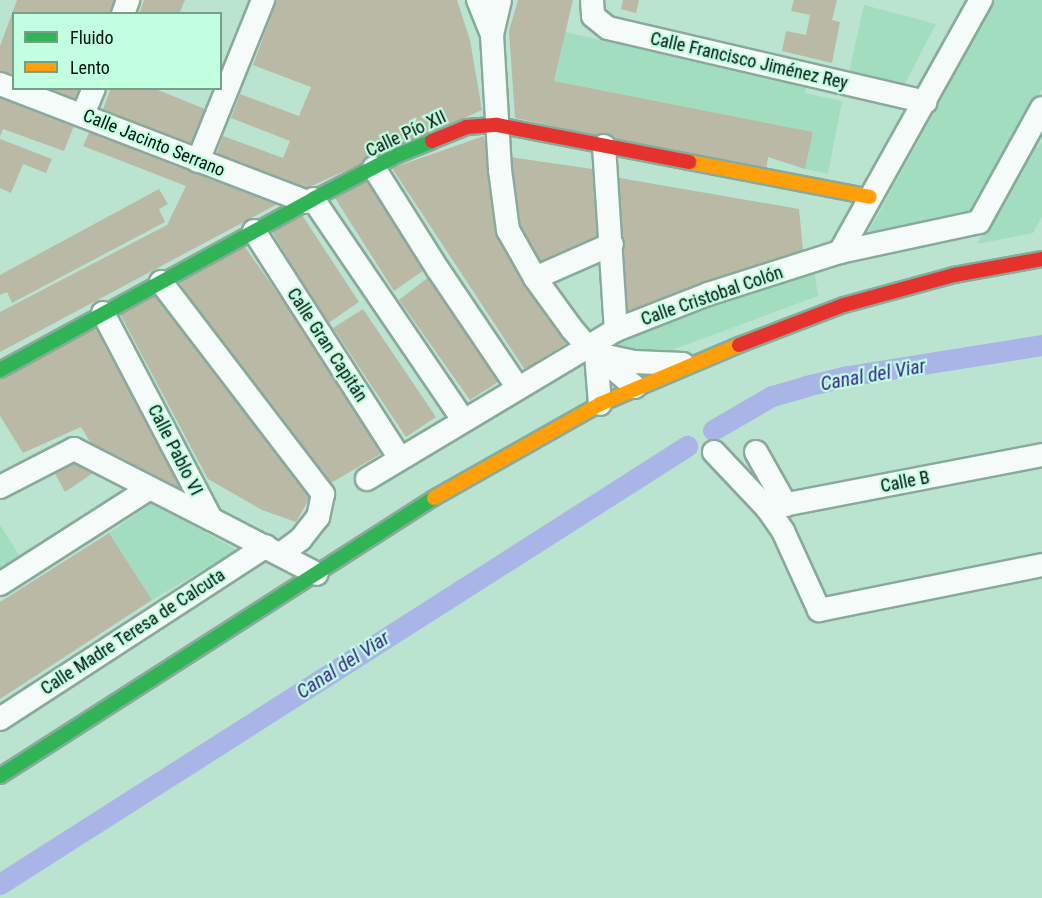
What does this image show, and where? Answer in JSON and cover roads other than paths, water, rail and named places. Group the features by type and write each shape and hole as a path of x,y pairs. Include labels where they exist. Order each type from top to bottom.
{"main road":[{"name":"Calle Pío XII","path":"0,370 310,200 430,140 466,127 497,125 870,197"},
{"path":"0,776 436,497 600,404 689,364 786,325 901,288 954,275 1042,259"},
{"path":"786,325 955,287 1042,271"}],"street":[{"path":"198,161 263,0"},
{"path":"478,0 492,35"},
{"path":"500,0 492,35 497,125 508,230 535,278 592,350 635,387"},
{"name":"Calle Francisco Jiménez Rey","path":"592,0 593,16 608,28 926,102"},
{"path":"840,252 926,102 981,0"},
{"name":"Calle Jacinto Serrano","path":"17,90 84,114 198,161 310,200"},
{"path":"84,114 93,90"},
{"name":"Calle Cristobal Colón","path":"367,479 518,388 592,350 616,330 708,294 840,252 979,222 1042,108"},
{"path":"604,146 616,330"},
{"path":"374,168 437,268 518,388"},
{"path":"310,200 463,420"},
{"name":"Calle Gran Capitán","path":"254,231 400,458"},
{"path":"535,278 612,244"},
{"name":"Calle Madre Teresa de Calcuta","path":"0,719 273,550 301,539 318,518 323,494 161,282"},
{"name":"Calle Pablo VI","path":"103,313 211,519"},
{"path":"592,350 634,362 689,364"},
{"path":"592,350 600,404"},
{"path":"0,487 74,449 317,574"},
{"path":"714,452 776,507"},
{"path":"756,452 783,531 819,610 1042,565"},
{"name":"Calle B","path":"776,507 1042,454"},
{"path":"0,584 150,488"}],"waterway":[{"name":"Canal del Viar","path":"713,430 772,396 806,386 848,376 1042,345"},
{"name":"Canal del Viar","path":"0,884 687,446"}]}
